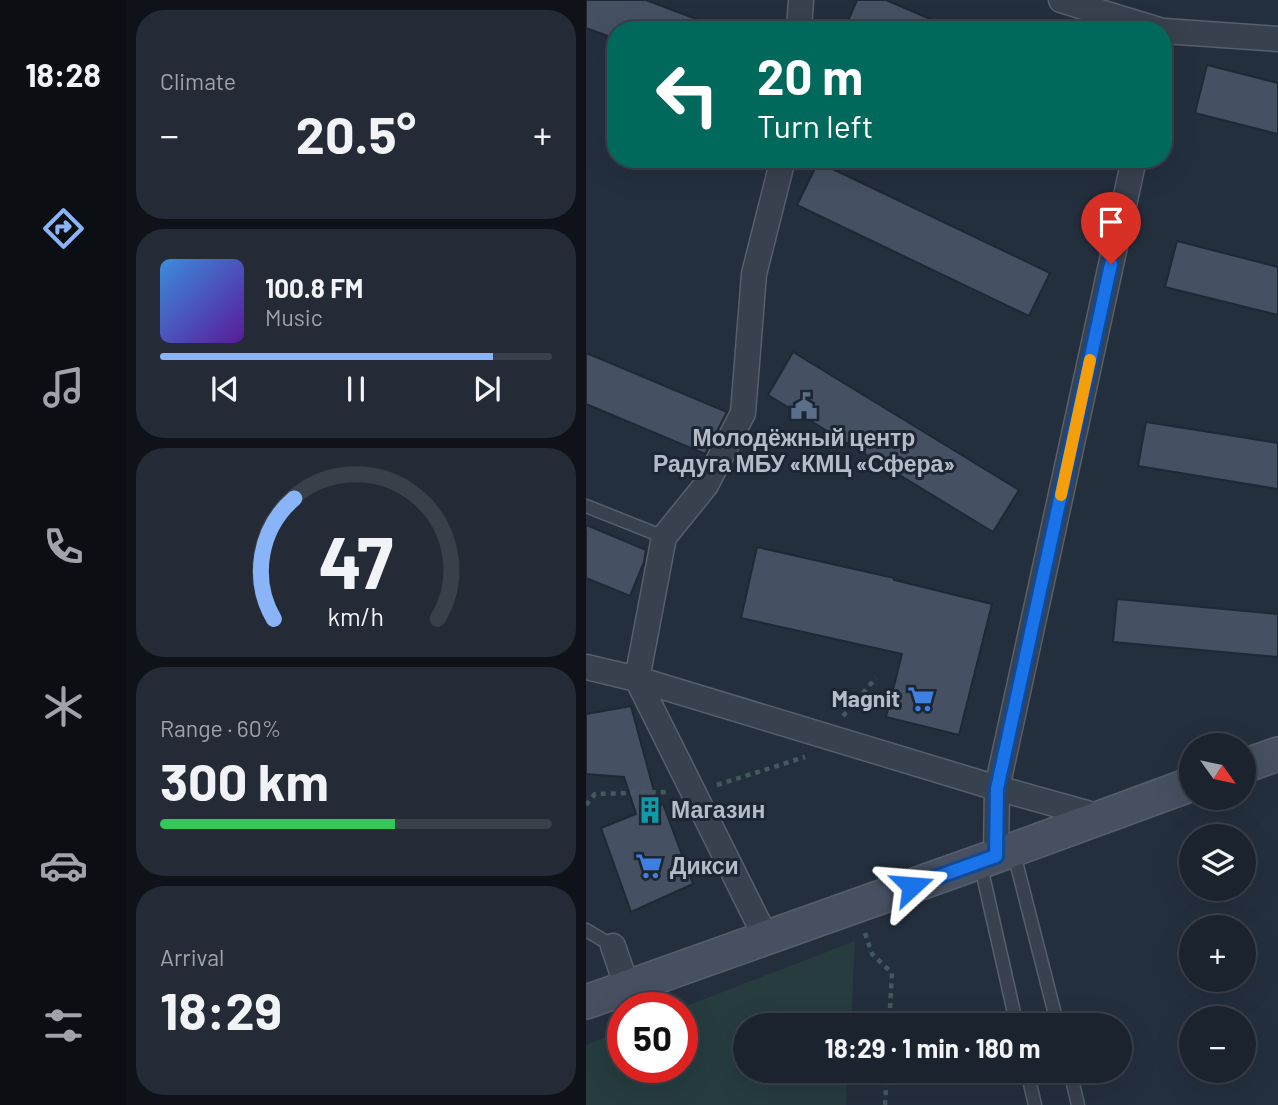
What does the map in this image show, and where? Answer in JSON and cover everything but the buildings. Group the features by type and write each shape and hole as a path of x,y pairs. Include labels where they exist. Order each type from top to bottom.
{"main road":[{"path":"1256,762 1278,754"},
{"path":"586,1002 1179,789"}],"street":[{"path":"800,21 801,0"},
{"path":"1061,0 1131,21"},
{"path":"1172,31 1278,39"},
{"path":"766,938 637,679 664,537 706,485 744,412 754,274 781,168"},
{"path":"996,856 997,789 1132,168"},
{"path":"586,667 637,679 997,789 1101,817"},
{"path":"613,946 627,987"}],"lane":[{"path":"586,506 664,537"},
{"path":"996,856 1015,1013"},
{"path":"996,856 1053,1013"},
{"path":"586,930 613,946"},
{"path":"1030,1083 1035,1105"},
{"path":"1073,1083 1078,1105"}],"path":[{"path":"586,793 693,792 814,755 826,736 876,678"},
{"path":"586,805 595,794"},
{"path":"855,906 872,954 892,973 890,1013"},
{"path":"885,1105 886,1083"}],"green space":[{"path":"855,941 852,1013 733,1013 733,1083 847,1083 846,1105 586,1105 586,1045 607,1036 607,1083 698,1083 698,1001"}],"slow traffic":[{"path":"1061,495 1090,360"}],"place":[{"name":"Молодёжный центр Радуга МБУ «КМЦ «Сфера»","path":"804,406"},
{"name":"Magnit","path":"921,699"},
{"name":"Магазин","path":"650,810"},
{"name":"Дикси","path":"649,866"}],"route":[{"path":"912,886 996,856 997,789 1111,264"}]}
